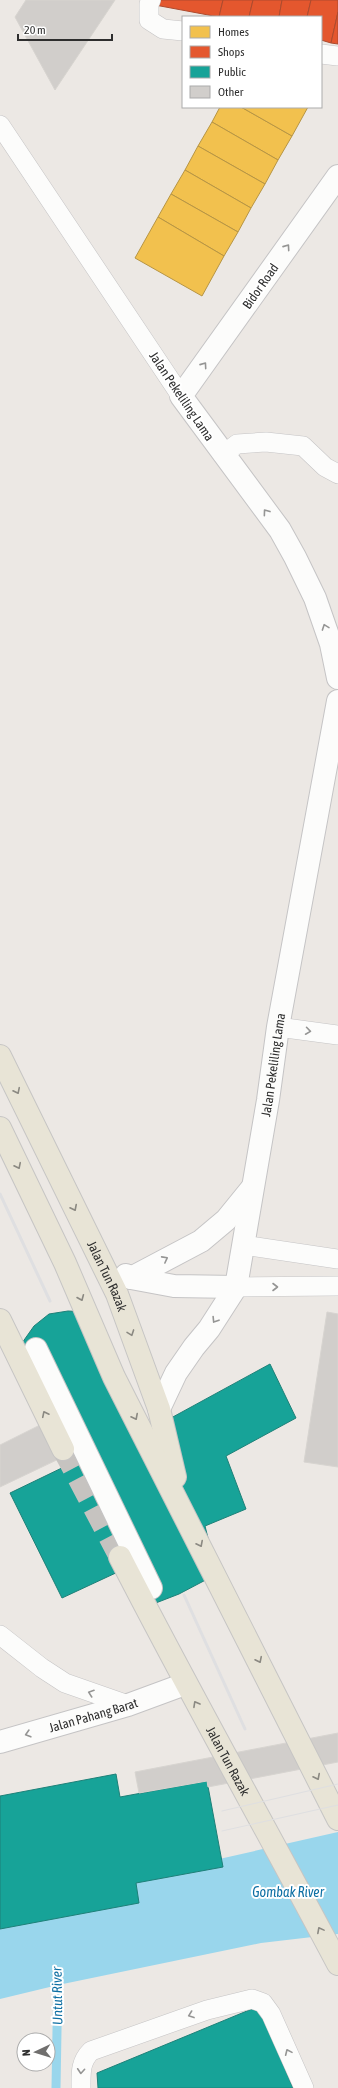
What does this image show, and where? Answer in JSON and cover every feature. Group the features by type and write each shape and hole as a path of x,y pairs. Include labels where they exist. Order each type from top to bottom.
{"main road":[{"name":"Jalan Tun Razak","path":"0,1056 117,1294 159,1409 182,1510"},
{"name":"Jalan Tun Razak","path":"0,1128 65,1263 114,1377 338,1818"},
{"path":"0,1320 63,1449"},
{"name":"Jalan Tun Razak","path":"120,1557 185,1684 263,1824 338,1964"}],"street":[{"name":"Bidor Road","path":"181,396 338,176"},
{"name":"Jalan Pekeliling Lama","path":"181,396 223,455 280,530 315,598 331,644 338,678"},
{"name":"Jalan Pekeliling Lama","path":"159,1409 176,1373 194,1347 209,1329 236,1287 254,1186 278,1027 337,711"},
{"path":"131,1278 200,1240 226,1220 254,1186"},
{"path":"99,1258 131,1278 174,1286 236,1287"},
{"path":"36,1349 151,1588"},
{"name":"Jalan Pahang Barat","path":"0,1742 128,1705 185,1684"}],"lane":[{"path":"151,0 149,4 149,20 163,28 182,31"},
{"path":"322,54 338,56"},
{"name":"Jalan Pekeliling Lama","path":"0,125 181,396"},
{"path":"223,455 238,444 266,442 303,446 325,467 338,474"},
{"path":"278,1027 338,1035"},
{"path":"243,1246 338,1259"},
{"path":"236,1287 338,1286"},
{"path":"0,1635 42,1668 66,1683 128,1705"},
{"path":"81,2088 81,2068 84,2058 91,2051 207,2010 252,1999 263,2004 271,2014 304,2088"}],"water":[{"name":"Gombak River","path":"338,1832 338,1934 261,1943 58,1985 0,1999 0,1904 206,1862"}],"building: Homes":[{"path":"219,108 243,108 292,136 278,160 212,122"},
{"path":"243,108 307,108 292,136"},
{"path":"212,122 278,160 265,184 198,146"},
{"path":"198,146 265,184 251,208 185,170"},
{"path":"185,170 251,208 238,232 171,194"},
{"path":"171,194 238,232 224,256 158,217"},
{"path":"158,217 224,256 202,296 135,258"}],"building: Shops":[{"path":"158,0 223,0 219,16 155,5"},
{"path":"223,0 253,0 249,16 219,16"},
{"path":"253,0 282,0 279,16 249,16"},
{"path":"282,0 311,0 307,16 279,16"},
{"path":"311,0 338,0 338,12 331,43 322,40 322,16 307,16"},
{"path":"338,12 338,44 331,43"}],"building: Public":[{"path":"68,1311 86,1312 149,1430 270,1364 296,1418 226,1456 246,1509 205,1526 217,1574 179,1594 148,1606 120,1571 62,1598 10,1493 68,1465 54,1418 22,1343 34,1326 49,1314"},
{"path":"116,1774 120,1797 207,1781 223,1867 136,1883 139,1903 0,1929 0,1796"},
{"path":"259,2006 293,2088 98,2088 97,2073"}],"building: Other":[{"path":"26,0 115,0 55,90 15,17"},
{"path":"327,1312 338,1314 338,1467 304,1462"},
{"path":"54,1418 65,1456 0,1487 0,1445"},
{"path":"338,1733 338,1762 208,1787 207,1781 139,1793 135,1772"}],"waterway":[{"name":"Untut River","path":"56,2088 58,1973"}],"tunnel":[{"path":"63,1449 120,1557"}],"tram line":[{"path":"222,1811 338,1784"},
{"path":"222,1831 338,1805"}],"railway":[{"path":"0,1194 50,1301"},
{"path":"184,1595 245,1729"}]}
